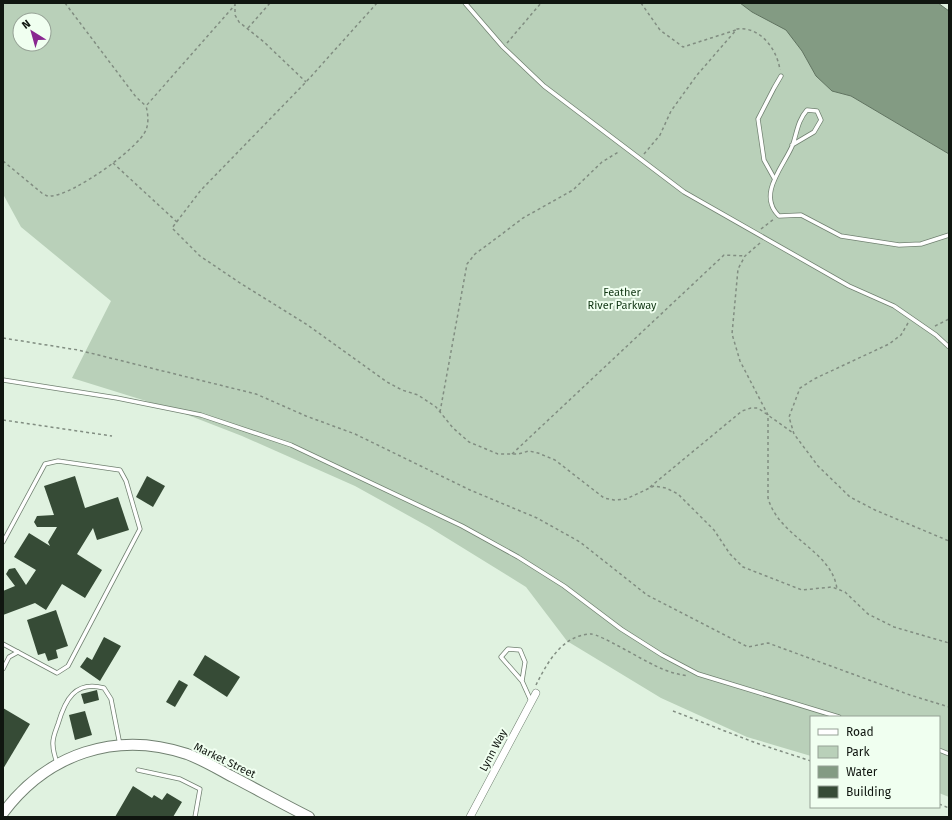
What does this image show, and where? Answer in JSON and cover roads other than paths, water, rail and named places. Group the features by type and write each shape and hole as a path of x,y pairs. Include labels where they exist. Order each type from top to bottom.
{"main road":[{"name":"Market Street","path":"3,813 24,788 36,777 57,764 82,753 120,745 144,745 187,754 309,817"}],"street":[{"name":"Lynn Way","path":"470,817 536,693"}],"lane":[{"path":"465,3 503,47 544,86 684,192 849,286 894,306 928,329 949,347"},
{"path":"774,178 764,160 758,119 782,76"},
{"path":"792,145 814,132 821,120 817,111 807,110 802,116 792,145 780,171 774,178 770,195 771,204 779,216 801,215 841,236 899,245 921,244 949,235"},
{"path":"3,380 117,398 201,415 291,445 462,526 518,557 564,586 621,629 662,655 698,674 836,716"},
{"path":"3,542 45,464 58,461 120,470 126,481 140,529 68,666 57,672 3,644"},
{"path":"522,681 525,662 523,656 520,650 508,649 501,657 522,681 531,701"},
{"path":"3,669 9,657 18,652"},
{"path":"57,764 52,744 63,708 72,692 82,688 99,686 104,688 111,699 120,745"},
{"path":"138,770 180,779 200,789 195,817"}],"water":[{"path":"740,3 938,3 949,11 949,154 851,96 832,91 816,76 802,51 786,30 752,12"}],"park label":[{"name":"Feather River Parkway","path":"622,298"}]}
